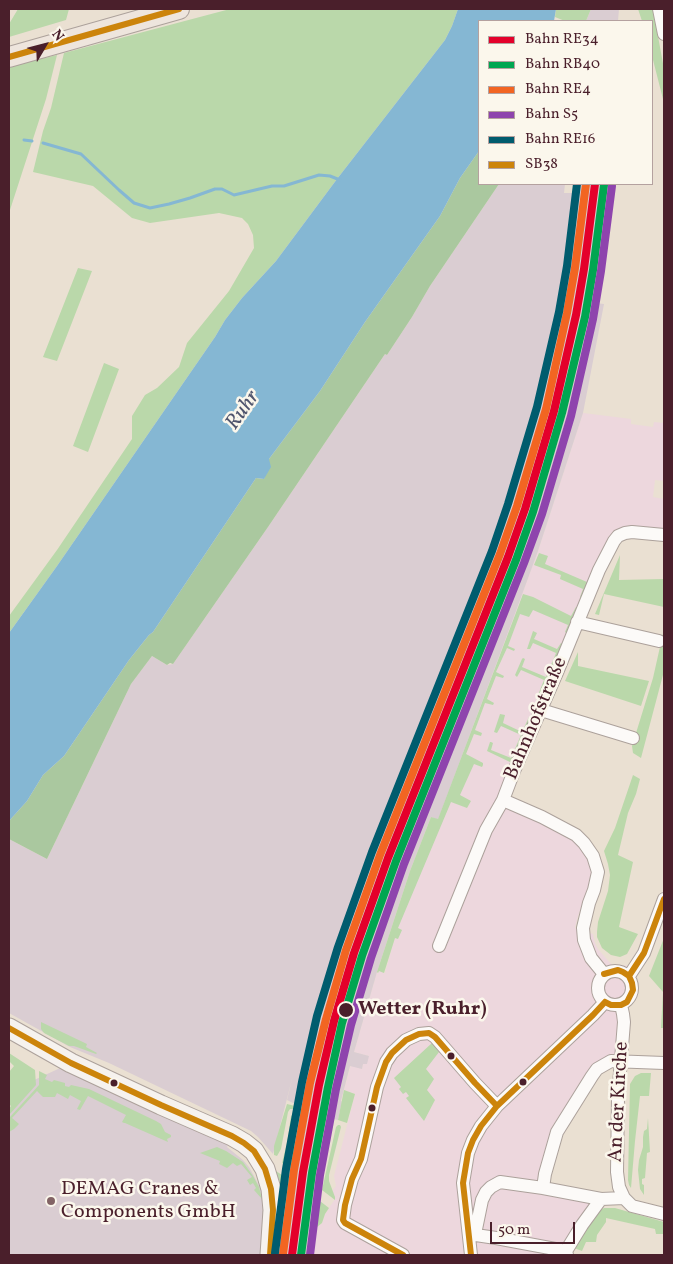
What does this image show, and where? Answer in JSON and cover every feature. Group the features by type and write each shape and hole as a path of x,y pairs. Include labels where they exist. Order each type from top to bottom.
{"main road":[{"path":"17,55 179,9"},
{"path":"9,1028 70,1062 161,1106 232,1136 254,1151 265,1169 271,1189 273,1210 270,1255"}],"street":[{"path":"659,9 664,34"},
{"name":"Bahnhofstraße","path":"440,942 486,830 503,800 599,570 614,541 618,536 632,532 664,535"},
{"path":"577,622 659,641"},
{"path":"541,710 632,738"},
{"path":"503,800 576,835 590,850 596,862 598,872 583,928 584,940 591,958 604,974"},
{"path":"629,976 644,953 664,899"},
{"path":"612,970 618,970 629,976 633,990 627,1002 621,1005 611,1005 599,994 598,983 604,974 612,970"},
{"path":"472,1234 463,1183 468,1152 481,1126 497,1106 606,1002"},
{"name":"An der Kirche","path":"621,1005 624,1022 618,1097 617,1172 619,1187 624,1198"},
{"path":"403,1255 345,1224 343,1220 352,1179 361,1159 377,1087 386,1062 392,1053 406,1040 413,1036 429,1033 436,1037 497,1106"},
{"path":"543,1188 557,1132 598,1068 611,1062 621,1061 664,1063"},
{"path":"471,1255 472,1234 482,1200 491,1187 500,1182 601,1199 624,1198 632,1206 664,1214"},
{"path":"472,1234 566,1253 582,1225 601,1199"}],"shaded area":[{"path":"591,9 619,9 618,20 586,20"},
{"name":"DEMAG Cranes & Components GmbH","path":"498,185 565,185 564,193 573,193 574,185 614,185 595,303 604,304 583,413 538,551 438,820 431,817 410,871 377,972 354,1052 369,1056 367,1064 363,1064 362,1069 350,1066 338,1120 333,1119 306,1255 286,1255 303,1108 287,1100 293,1075 273,1154 251,1131 109,1063 70,1047 9,1013 9,839 47,859 131,684 152,656 167,665 173,664 385,354 387,355 430,286"},
{"path":"583,413 631,419 631,424 653,427 654,422 664,423 664,481 655,480 653,497 664,499 664,530 622,529 500,801 574,841 582,849 590,862 592,875 575,928 593,934 598,949 612,965 635,966 629,976 633,990 627,1002 621,1005 621,1061 611,1061 565,1119 544,1188 590,1199 585,1218 566,1255 312,1255 317,1227 322,1223 325,1214 335,1199 332,1191 336,1186 334,1176 355,1094 344,1090 351,1065 362,1069 363,1063 369,1056 354,1052 377,972 385,973 395,937 401,930 397,928 538,551"},
{"path":"71,1063 232,1136 227,1147 249,1167 260,1187 264,1200 261,1255 9,1255 9,1109 32,1081"}],"green space":[{"path":"18,9 69,9 66,20 9,37 9,24"},
{"path":"230,9 458,9 445,40 276,261 242,298 225,320 9,633 9,616 57,550 132,439 132,416 145,395 157,388 179,367 187,343 229,291 254,248 253,235 248,224 242,218 219,213 150,223 132,218 93,186 33,172 64,53"},
{"path":"556,9 591,9 586,20 562,20 555,17"},
{"path":"638,9 653,9 664,69 664,103 653,60 653,20 642,20"},
{"path":"57,55 46,99 9,213 9,67"},
{"path":"478,152 478,185 498,185 430,286 387,355 385,354 173,664 167,665 152,656 131,684 47,859 9,839 9,821 27,801 43,775 64,756 129,660 153,632 256,478 264,479 269,459 320,391 365,322 440,216 460,178"},
{"path":"78,268 92,271 57,361 43,357"},
{"path":"104,363 119,369 88,452 73,446"},
{"path":"539,553 548,556 545,564 587,582 583,599 580,597 583,589 560,579 561,575 534,565"},
{"path":"620,555 619,580 664,579 664,607 604,594 599,615 595,614"},
{"path":"523,594 571,616 576,607 579,608 568,634 565,632 568,625 533,610 529,617 520,614 508,646 515,649 514,651 507,648 496,672 504,676 503,678 496,676 487,699 494,703 493,705 485,703 475,730 482,733 481,736 474,734 466,754 483,763 482,767 474,764 460,795 471,801 467,808 451,802 398,928 402,930 398,939 395,938 384,973 379,971 378,973 410,871 431,817 438,819"},
{"path":"664,629 664,671 641,758 633,753 632,746 653,678"},
{"path":"533,631 537,633 534,639 557,649 561,643 564,644 541,696 538,695 544,680 521,670 517,677 515,675 523,658 525,659 522,667 546,677 556,653 533,643 530,649 527,649"},
{"path":"578,652 578,666 649,681 641,706 565,681"},
{"path":"500,714 505,715 503,723 522,732 529,717 531,718 512,763 487,751 491,742 493,743 491,750 511,758 521,735 501,726 497,733 494,732"},
{"path":"633,775 640,779 628,813 618,855 633,862 619,927 638,934 627,954 620,957 611,955 602,948 597,932 598,922 608,891 610,875 604,851 615,828"},
{"path":"664,938 664,1028 661,1028 663,992 649,976"},
{"path":"41,1022 87,1044 86,1047 97,1053 69,1046 44,1033 41,1029"},
{"path":"432,1043 439,1052 426,1069 434,1079 427,1090 435,1100 424,1121 406,1098 409,1096 406,1092 403,1094 399,1089 401,1087 394,1078"},
{"path":"9,1053 35,1070 36,1085 9,1115 11,1106 9,1104 9,1072 14,1066 9,1061"},
{"path":"39,1071 47,1075 45,1079 52,1082 54,1080 65,1083 65,1086 69,1087 71,1085 89,1089 156,1121 161,1124 165,1132 171,1135 171,1137 167,1139 168,1142 124,1123 122,1122 126,1115 88,1096 80,1110 77,1109 81,1101 70,1095 68,1099 57,1093 55,1097 43,1097 37,1091 12,1118 19,1124 9,1132 10,1117 39,1085"},
{"path":"641,1073 651,1073 649,1096 640,1096 631,1188 628,1180 630,1084 635,1076"},
{"path":"344,1090 355,1094 347,1123 338,1120"},
{"path":"287,1104 303,1108 301,1138 299,1144 299,1112 295,1109 290,1109 281,1149 277,1156 274,1155 274,1146"},
{"path":"294,1114 296,1117 293,1170 282,1163 291,1116"},
{"path":"648,1118 650,1152 647,1153 645,1178 642,1179 644,1195 640,1189 638,1170"},
{"path":"338,1125 341,1127 329,1175 335,1200 322,1190"},
{"path":"217,1147 243,1162 259,1187 262,1199 254,1190 256,1188 253,1183 250,1185 247,1180 252,1177 241,1164 237,1166 233,1163 227,1168 219,1164 220,1161 200,1153"},
{"path":"276,1171 295,1184 286,1255 282,1255 287,1203 284,1203"},
{"path":"316,1198 329,1208 322,1223 317,1227 312,1255 306,1255"},
{"path":"604,1208 615,1208 664,1222 664,1234 656,1234 655,1229 606,1218 606,1222 597,1235 596,1242 586,1242 582,1251 574,1248 598,1212"}],"water":[{"name":"Ruhr","path":"458,9 556,9 554,20 478,20 478,152 460,178 440,216 365,322 320,391 269,459 271,467 264,479 256,478 153,632 129,660 64,756 43,775 27,801 9,821 9,633 225,320 242,298 276,261 445,40"}],"waterway":[{"path":"24,140 32,141"},
{"path":"43,143 81,154 134,203 150,208 190,198 215,189 222,189 234,195 272,186 284,186 319,175 330,176 340,180"}],"rail line":[{"name":"RE16","path":"275,1253 286,1169 302,1082 317,1016 338,947 372,852 492,551 508,504 537,407 559,312 567,266 577,185"},
{"name":"RE4","path":"283,1254 294,1170 310,1083 346,950 380,855 500,554 517,506 546,409 567,313 586,185"},
{"name":"RE34","path":"292,1255 303,1172 319,1085 334,1021 354,953 388,858 508,557 525,509 554,411 576,315 595,185"},
{"name":"RB40","path":"301,1255 312,1173 342,1023 362,956 396,861 516,560 533,512 562,413 585,317 604,185"},
{"name":"S5","path":"310,1255 320,1175 336,1089 351,1025 371,958 404,864 542,514 571,416 593,319 612,186"}],"transit line":[{"name":"SB38","path":"9,57 179,9"},
{"name":"SB38","path":"629,976 644,953 664,899"},
{"name":"SB38","path":"604,974 618,970 623,972 629,976 633,990 627,1002 621,1005 611,1005 605,1002"},
{"name":"SB38","path":"471,1255 463,1183 468,1153 473,1140 481,1126 497,1106 605,1002"},
{"name":"SB38","path":"9,1028 71,1063 232,1136 254,1151 265,1169 271,1189 273,1210 270,1255"},
{"name":"SB38","path":"403,1255 345,1223 343,1220 352,1179 361,1159 377,1087 386,1062 392,1053 406,1040 419,1034 429,1033 435,1037 497,1106"}],"place":[{"name":"Wetter (Ruhr)","path":"346,1010"},
{"name":"DEMAG Cranes & Components GmbH","path":"51,1201"}]}
